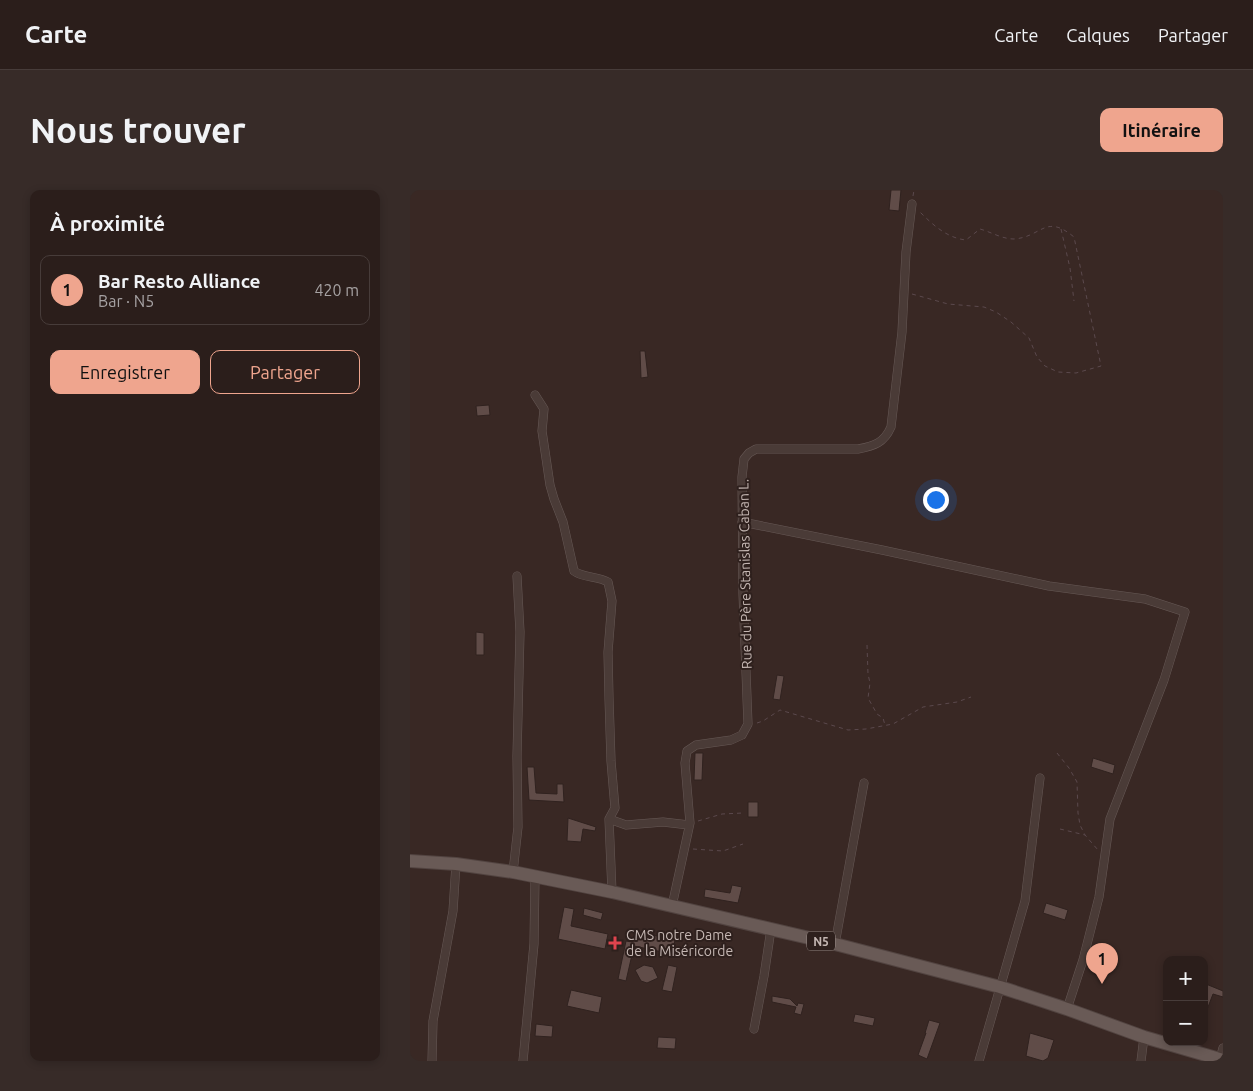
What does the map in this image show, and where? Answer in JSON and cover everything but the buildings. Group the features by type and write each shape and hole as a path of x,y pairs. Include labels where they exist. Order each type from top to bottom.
{"main road":[{"name":"N5","path":"410,861 456,864 513,872 612,892 835,944 1000,988 1067,1009 1144,1037 1222,1056"}],"street":[{"name":"Rue du Père Stanislas Caban L.","path":"748,724 742,522 743,463 747,455 756,449 858,449 872,446 885,438 891,427 902,332 906,252 912,204"},
{"path":"534,395 544,409 542,431 550,485 563,522 574,571 578,574 602,578 608,582 612,601 608,652 611,761 615,808 609,818 612,892"},
{"path":"742,522 1049,586 1145,599 1185,612 1164,680 1110,819 1099,897 1083,960 1067,1009"},
{"path":"513,872 518,827 516,756 520,632 517,576"},
{"path":"672,906 689,824 686,771 687,751 696,744 731,740 742,735 748,724"},
{"path":"979,1061 1025,901 1040,778"},
{"path":"835,944 864,783"},
{"path":"609,818 626,825 663,822 689,824"},
{"path":"432,1061 433,1022 452,910 456,864"},
{"path":"522,1061 534,944 535,877"},
{"path":"754,1029 771,929"},
{"path":"1141,1061 1144,1037"}],"path":[{"path":"904,292 948,304 984,307 996,312 1029,338 1037,357 1045,366 1058,372 1076,373 1101,366 1074,237 1061,228 1052,226 1037,230 1025,238 1011,239 980,229 966,240 954,239 930,222 912,204"},
{"path":"1061,228 1070,268 1074,301"},
{"path":"867,645 870,683 868,698 877,714 883,718 885,726"},
{"path":"748,724 763,721 780,710 848,730 885,726 923,708 957,702 971,697"},
{"path":"1057,753 1077,782 1080,826 1085,835 1105,858"},
{"path":"689,824 729,812 743,813"},
{"path":"1060,829 1085,835"},
{"path":"685,848 723,851 743,844"}],"place":[{"name":"CMS notre Dame de la Miséricorde","path":"615,943"},
{"name":"Bar Resto Alliance","path":"1102,984"}]}
